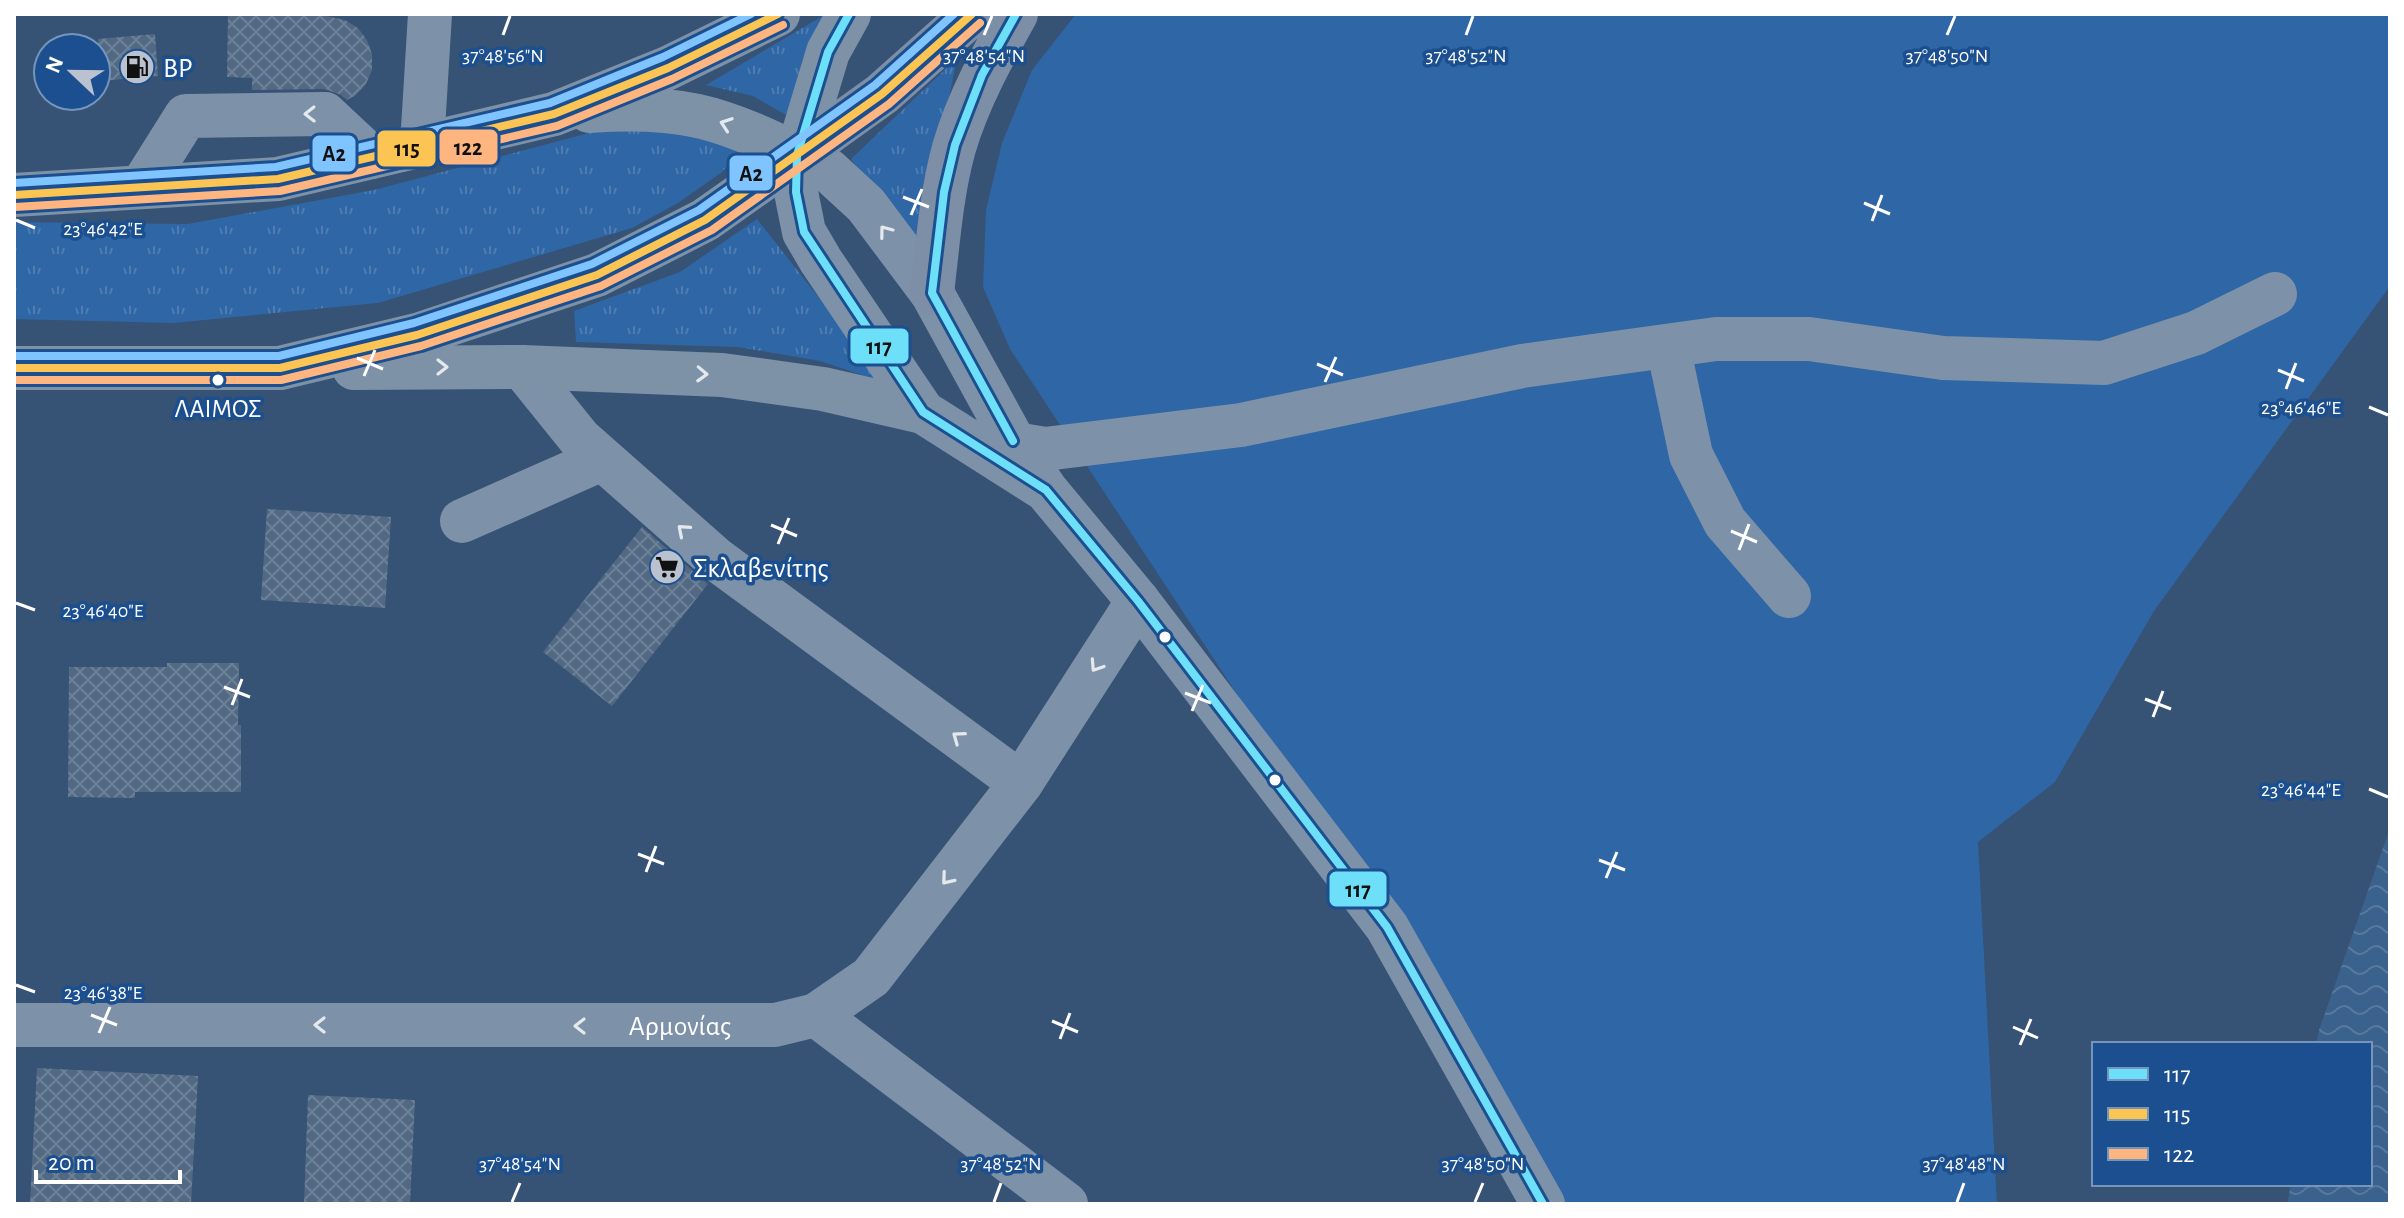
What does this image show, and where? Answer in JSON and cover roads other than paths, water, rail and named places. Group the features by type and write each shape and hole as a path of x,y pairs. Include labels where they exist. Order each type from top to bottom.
{"highway":[{"path":"14,195 278,179 554,114 668,68 778,14"},
{"path":"280,368 417,335 597,275 705,220 797,155 828,52 849,14"},
{"path":"554,114 634,108 700,115 733,125 797,155"},
{"path":"14,368 522,367 722,375 823,389 923,412"}],"main road":[{"path":"797,155 882,94 972,14"},
{"path":"932,293 944,192 955,145 982,75 1016,14"}],"street":[{"path":"422,145 430,14"},
{"path":"142,186 186,116 325,114 371,157"},
{"path":"1046,490 923,412 804,232 796,192 797,155 828,170 866,205 932,293 1015,444 1046,490 1138,601 1387,927 1536,1186 1543,1204"},
{"path":"1015,444 1045,449 1241,425 1522,366 1716,339 1809,339 1943,358 2104,363 2196,333 2275,294"},
{"path":"1668,346 1691,455 1725,522 1789,596"},
{"path":"522,367 580,439 716,559 1021,783"},
{"path":"462,521 602,459"},
{"name":"Αρμονίας","path":"14,1025 775,1025 816,1015 871,977 1021,783 1138,601"},
{"path":"816,1015 1066,1204"}],"water":[{"path":"2390,828 2390,1204 2287,1204 2291,1186 2372,1186 2372,1042 2316,1042"}],"place":[{"name":"BP","path":"137,67"},
{"name":"ΛΑΙΜΟΣ","path":"218,380"},
{"name":"Σκλαβενίτης","path":"667,567"}]}
